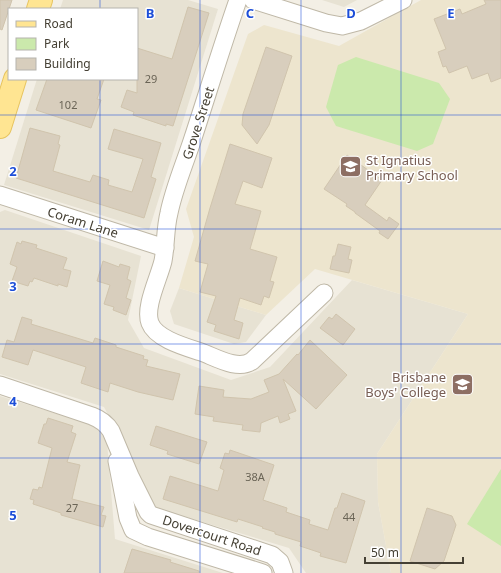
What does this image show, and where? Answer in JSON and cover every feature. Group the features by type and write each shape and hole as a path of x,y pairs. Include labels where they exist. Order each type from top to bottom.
{"main road":[{"path":"0,127 15,80"}],"street":[{"name":"Grove Street","path":"238,0 169,212 165,248 160,274 149,306 148,316 150,324 156,331 180,345 231,363 243,365 250,363 324,293"},
{"path":"253,0 326,23 342,26 361,21 403,0"},
{"name":"Coram Lane","path":"0,195 165,248"},
{"name":"Dovercourt Road","path":"0,385 92,416 106,424 111,431 130,476 151,515 272,555 280,562 284,573"},
{"name":"Dovercourt Road","path":"111,431 126,511 133,530 148,537 263,573"}],"shaded area":[{"path":"63,0 188,0 218,9 149,230 4,185 37,80 138,80 138,8 60,8"},
{"path":"322,0 357,0 344,7"},
{"name":"St Ignatius Primary School","path":"421,0 501,0 501,573 391,573 378,502 377,454 468,314 315,269 266,315 179,288 194,237 186,209 248,34 264,25 339,46"},
{"path":"5,210 141,256 128,320 144,348 231,380 270,367 352,280 468,314 377,454 378,502 391,573 306,573 289,548 156,508 104,407 0,374 0,212"},
{"path":"179,288 266,315 246,342 234,344 174,324 170,311"},
{"path":"0,396 96,426 107,442 115,539 223,573 0,573"}],"green space":[{"path":"356,57 439,83 450,99 433,144 417,151 336,126 326,107 338,65"},
{"path":"501,469 501,546 467,524"}],"building":[{"path":"0,0 12,0 8,8 2,30 0,29"},
{"path":"484,0 501,0 501,78 491,82 488,73 472,79 467,66 449,73 446,66 443,67 438,52 446,49 434,19 460,9 462,14 486,4"},
{"path":"188,7 209,13 173,126 166,124 166,126 133,115 134,112 121,107 127,90 137,93 138,48 172,59"},
{"path":"266,47 292,56 269,125 257,144 242,125 243,114"},
{"path":"47,80 104,80 97,99 101,100 91,128 36,110"},
{"path":"30,128 60,136 58,144 60,145 53,171 90,182 93,175 109,180 108,185 132,192 143,159 108,149 114,129 161,143 151,177 156,179 144,218 16,178"},
{"path":"230,144 272,158 262,188 243,181 235,204 261,211 250,249 277,257 270,281 274,282 269,298 264,296 261,305 240,298 234,320 243,323 239,339 214,331 216,325 207,322 216,296 200,292 208,264 195,261"},
{"path":"347,155 382,180 365,205 387,221 389,217 399,224 388,239 379,233 380,231 346,206 347,204 324,189"},
{"path":"22,241 37,245 36,248 67,258 63,269 71,271 67,287 58,284 58,286 34,278 32,282 30,281 28,286 12,281 17,267 10,264 17,242 21,244"},
{"path":"338,244 351,247 348,259 352,260 349,273 330,269"},
{"path":"103,261 119,267 120,264 130,267 127,279 131,281 126,298 131,300 126,315 113,310 114,307 104,304 110,285 97,281"},
{"path":"336,314 355,329 343,345 320,328 329,317 332,319"},
{"path":"22,317 32,320 31,324 93,343 95,338 116,345 116,347 144,356 143,359 148,360 146,366 180,374 173,400 138,392 110,383 108,392 81,383 86,367 33,350 28,365 2,357 7,340 14,342"},
{"path":"310,340 347,375 316,409 283,379 296,411 288,414 290,419 280,423 278,416 261,423 260,432 242,430 243,425 213,421 214,417 195,414 199,386 224,390 223,397 251,399 269,392 264,380 279,374 297,354 298,355"},
{"path":"48,418 73,426 71,432 76,434 67,462 80,465 72,499 104,507 101,515 106,516 103,527 61,515 61,513 33,504 34,500 30,499 33,489 38,490 39,487 42,488 52,448 38,443 44,424 46,424"},
{"path":"156,426 207,442 199,464 167,454 168,451 150,445"},
{"path":"230,450 274,465 263,500 287,508 286,512 310,520 309,524 328,530 335,508 337,508 342,493 365,501 346,563 320,556 321,553 300,546 301,542 275,534 275,532 262,528 263,527 238,519 237,522 163,499 170,476 218,491 224,470 220,468 225,453 229,454"},
{"path":"427,508 452,516 456,525 444,561 435,569 410,561"},
{"path":"132,549 171,560 170,562 199,571 199,573 124,573"}],"place":[{"name":"St Ignatius Primary School","path":"351,167"},
{"name":"Brisbane Boys' College","path":"462,384"}]}
